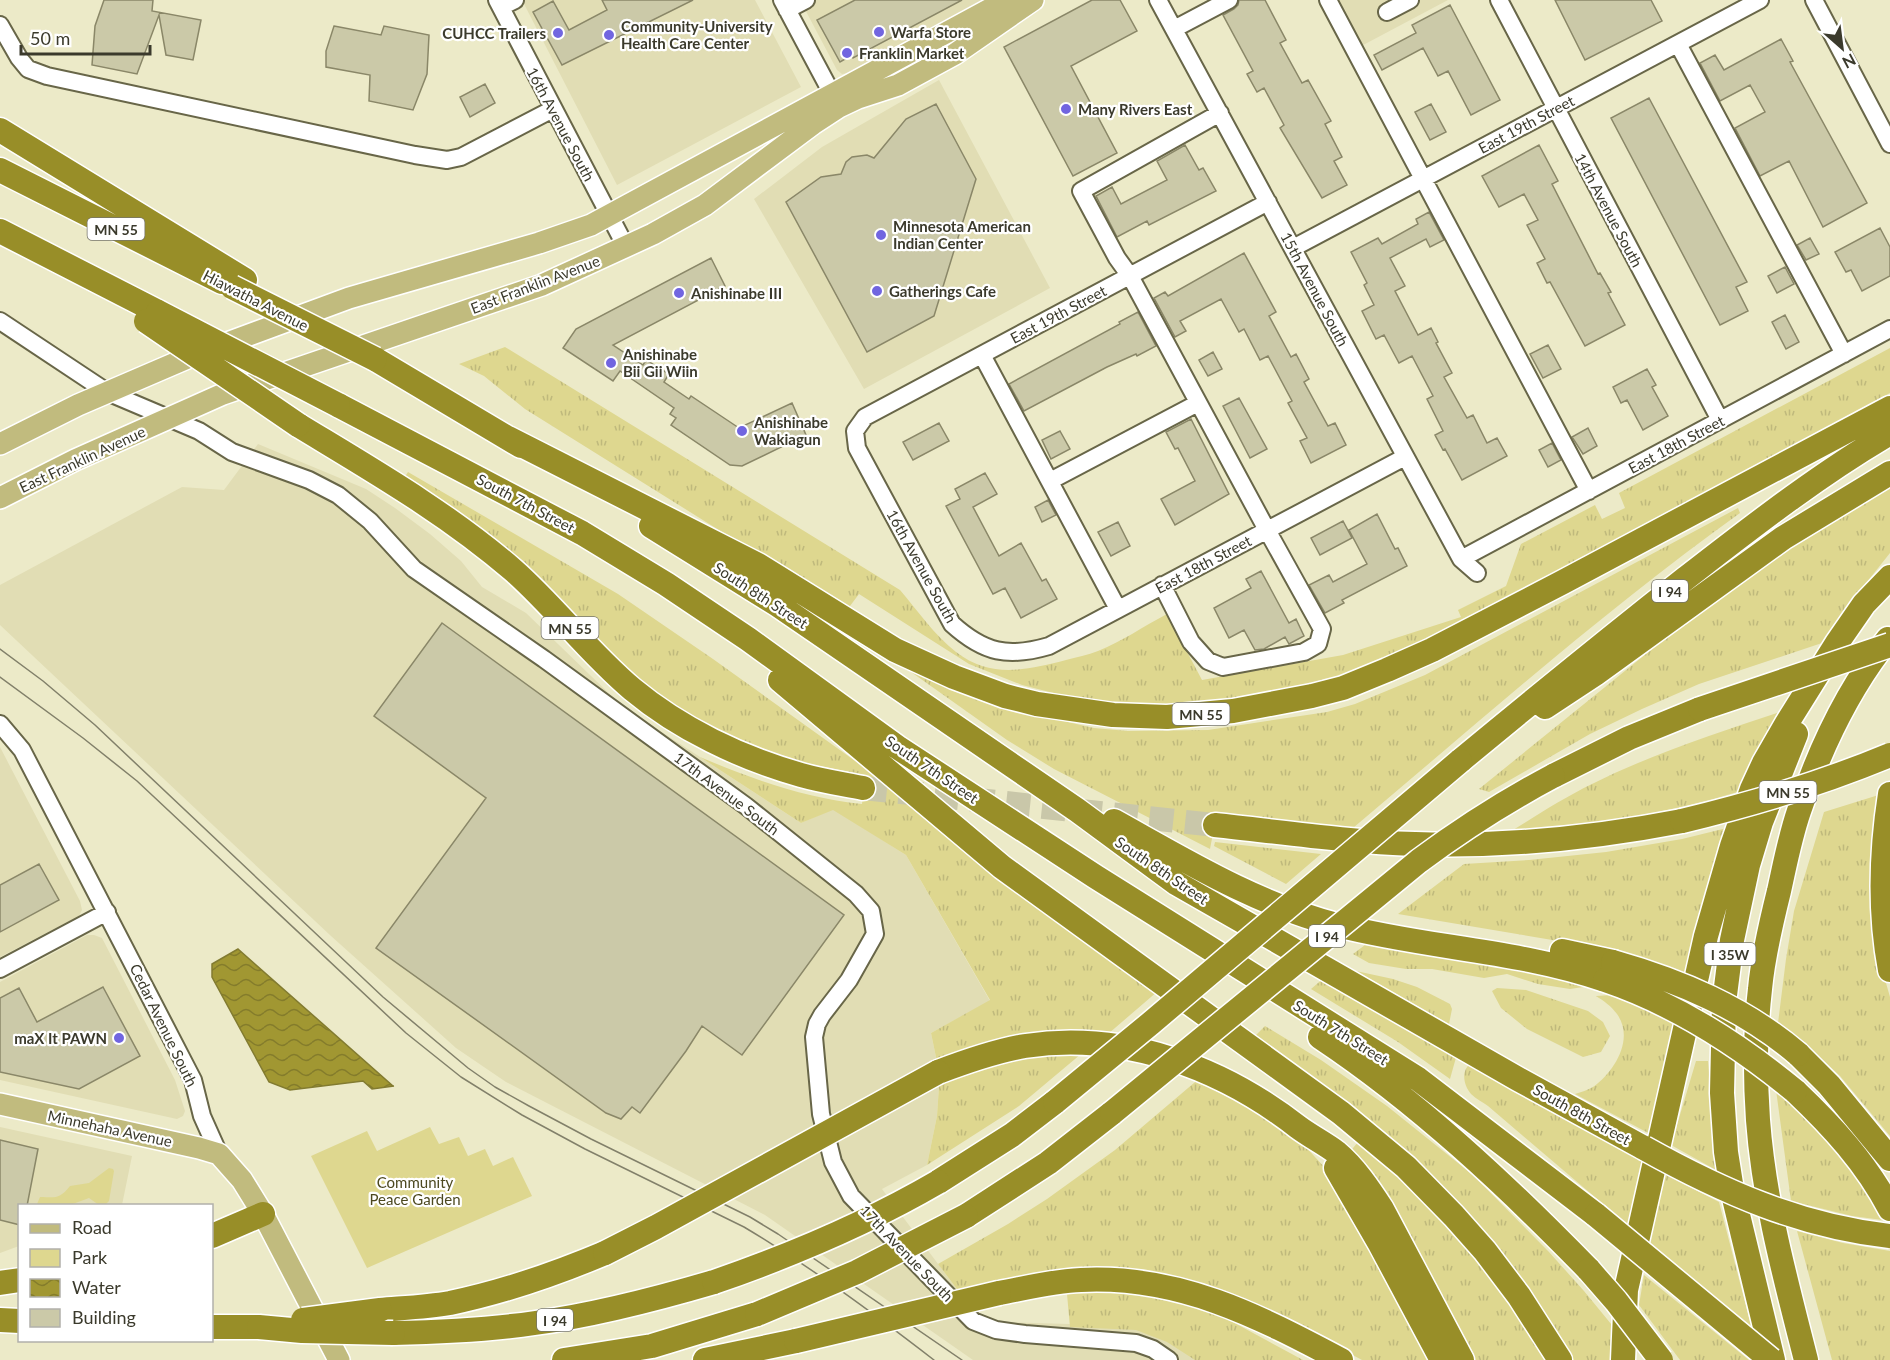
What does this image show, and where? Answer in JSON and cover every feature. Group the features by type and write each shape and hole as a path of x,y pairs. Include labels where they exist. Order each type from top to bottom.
{"highway":[{"path":"0,130 238,284"},
{"name":"Hiawatha Avenue","path":"0,171 238,284 375,359 405,379 508,438"},
{"name":"South 7th Street","path":"0,231 46,253 151,316 338,405 572,528 666,584 748,639 897,747 1096,877 1418,1079 1596,1215 1772,1360"},
{"name":"MN 55","path":"151,316 298,425 463,530 540,596 615,674 640,696 662,711 695,732 754,759 802,776 864,788"},
{"name":"MN 55","path":"508,438 759,565 895,650 954,677 1005,696 1037,704 1113,715 1167,717 1233,711 1312,696 1343,688 1387,670 1432,650 1563,582 1890,408"},
{"name":"I 94","path":"213,1327 393,1333 437,1332 535,1323 618,1307 714,1282 784,1257 887,1211 1012,1135 1055,1102 1567,671 1734,541 1826,473 1890,433"},
{"name":"South 8th Street","path":"508,438 778,604 1077,810 1176,883 1518,1079 1683,1170 1756,1204 1826,1226 1890,1236"},
{"path":"1460,761 1595,674 1783,538 1890,473"},
{"path":"1623,1360 1626,1290 1707,936 1732,846 1752,789 1787,723 1864,604 1890,578"},
{"name":"I 35W","path":"1772,1360 1732,1190 1726,1152 1722,1094 1724,1003 1728,969 1748,865 1761,822 1795,736 1842,646 1890,578"},
{"path":"666,584 1002,867 1341,1113 1399,1161 1446,1207 1485,1251 1519,1296 1560,1360"},
{"name":"I 35W","path":"1806,1360 1768,1200 1761,1150 1757,1090 1760,987 1789,844 1799,811 1816,766 1845,707 1875,655 1890,637"},
{"name":"I 94","path":"564,1360 652,1346 757,1314 857,1272 966,1216 1048,1163 1428,854 1505,803 1629,738 1700,709 1890,645"},
{"name":"MN 55","path":"1215,825 1385,843 1439,845 1513,843 1589,836 1682,820 1761,801 1812,786 1890,755"},
{"path":"1014,767 1196,867 1265,902 1308,917 1361,931 1665,978 1714,998 1767,1029 1798,1054 1829,1085 1890,1159"},
{"path":"1890,794 1885,825 1882,887 1884,930 1890,970"},
{"path":"1096,877 1387,1085 1509,1190 1589,1270 1616,1301 1660,1360"},
{"path":"1609,971 1653,999 1698,1022 1757,1060 1795,1091 1844,1141 1890,1209"},
{"path":"259,1327 447,1303 475,1297 572,1267 656,1227 938,1071 1001,1051 1044,1044 1089,1042 1136,1049 1179,1061 1219,1077 1272,1106 1314,1139 1335,1152 1370,1190 1382,1209 1462,1360"},
{"path":"1314,1139 1349,1188 1442,1360"},
{"path":"213,1236 263,1214"},
{"path":"0,1283 18,1280"},
{"path":"705,1360 999,1293 1081,1280 1118,1280 1158,1285 1216,1300 1270,1323 1341,1360"},
{"path":"0,1320 18,1321"}],"main road":[{"name":"East Franklin Avenue","path":"0,444 107,392 192,356 349,298 591,225 835,100 990,9 1011,0"},
{"name":"East Franklin Avenue","path":"0,498 75,460 223,394 542,285 680,221 705,206 813,124 835,100 858,98 898,85 955,54 1033,0"},
{"name":"Minnehaha Avenue","path":"0,1104 219,1154"},
{"name":"Cedar Avenue South","path":"219,1154 242,1180 263,1214 339,1360"}],"street":[{"path":"806,0 784,5 835,100"},
{"name":"15th Avenue South","path":"1158,0 1461,559 1477,573"},
{"path":"1174,29 1229,0"},
{"path":"1328,0 1589,491"},
{"path":"1387,12 1410,0"},
{"name":"14th Avenue South","path":"1499,0 1720,420"},
{"name":"East 19th Street","path":"1293,248 1760,0"},
{"path":"1814,0 1890,144"},
{"name":"16th Avenue South","path":"505,2 553,109 626,247"},
{"path":"0,25 18,58 28,69 47,76 447,160 461,157 553,109"},
{"path":"1678,44 1844,354"},
{"path":"1162,585 1191,642 1208,661 1223,667 1304,652 1318,644 1322,629 1130,276 1081,191 1220,114"},
{"name":"East 19th Street","path":"855,431 864,417 1268,202"},
{"name":"17th Avenue South","path":"0,321 107,392 199,431 232,452 309,480 338,495 370,520 414,569 544,659 746,806 856,894 871,911 875,934 849,980 822,1015 814,1037 821,1114 833,1162 851,1196 973,1321 1006,1332 1136,1343 1153,1349 1169,1360"},
{"name":"East 18th Street","path":"1461,559 1890,329"},
{"path":"982,355 1118,609"},
{"path":"1050,482 1198,403"},
{"name":"16th Avenue South","path":"855,431 857,448 952,624 967,638 987,648 1007,652 1028,652 1064,639"},
{"name":"East 18th Street","path":"1064,639 1405,457"},
{"name":"Cedar Avenue South","path":"0,724 22,750 193,1080 202,1116 219,1154"},
{"path":"0,969 107,912"}],"shaded area":[{"path":"522,0 755,0 801,87 617,185"},
{"path":"800,0 986,0 849,73 842,74 837,70"},
{"path":"1324,0 1448,0 1350,52"},
{"path":"939,80 1050,288 864,389 754,199 822,147"},
{"path":"258,444 366,489 395,508 461,561 482,587 526,613 622,706 801,823 833,809 906,855 990,1001 931,1033 939,1086 937,1116 927,1165 882,1189 959,1292 981,1314 997,1322 1139,1326 1238,1360 973,1360 765,1215 506,1082 456,1048 331,936 0,625 0,585 182,487 224,490"},
{"path":"0,747 80,901 82,910 79,916 0,957"},
{"path":"87,935 102,938 175,1080 185,1111 183,1116 177,1119 0,1080 0,982"},
{"path":"0,1127 132,1156 122,1204 18,1204 18,1246 0,1253"}],"green space":[{"path":"505,347 900,590 940,638 969,661 982,666 1010,670 1052,664 1107,647 1167,614 1202,680 1343,655 1461,617 1458,610 1506,586 1521,544 1595,505 1602,519 1625,508 1619,493 1890,348 1890,393 1429,641 1339,678 1291,690 1212,704 1145,706 1081,700 1022,685 969,664 859,594 847,610 525,409 484,376 459,364"},
{"path":"408,472 618,594 713,659 865,768 1158,991 1108,1034 937,1062 931,1033 990,1000 906,855 833,810 801,823 700,757 739,773 799,792 862,804 865,775 778,758 688,716 637,678 403,480"},
{"path":"1890,484 1890,553 1822,643 1699,684 1590,734 1489,792 1479,789 1714,599 1770,558"},
{"path":"1738,508 1740,513 1592,627 1353,828 1217,812 1210,849 1054,769 1007,740 904,667 1024,712 1094,728 1128,731 1208,730 1327,712 1355,704 1425,675"},
{"path":"1780,712 1741,791 1628,818 1513,830 1572,794 1615,773 1685,745"},
{"path":"1885,793 1884,976 1890,997 1890,1136 1840,1076 1808,1046 1778,1023 1794,911 1824,812"},
{"path":"1731,827 1691,975 1642,959 1576,944 1398,914 1464,864 1606,852 1682,839"},
{"path":"1215,842 1321,854 1286,884 1214,846"},
{"path":"1365,945 1535,973 1590,986 1570,989 1538,984 1507,974 1484,978 1432,969 1406,969 1369,963 1353,954"},
{"path":"1356,971 1417,987 1450,1004 1452,1009 1449,1024"},
{"path":"1325,977 1457,1054 1450,1079 1398,1042 1311,989"},
{"path":"1497,988 1526,990 1588,1011 1603,1022 1610,1036 1601,1052 1583,1057 1527,1029 1501,1008 1492,991"},
{"path":"1611,995 1678,1024 1652,1135 1575,1094 1601,1081 1620,1054 1624,1034 1622,1024 1617,1014 1596,996"},
{"path":"1265,1026 1321,1060 1387,1106 1473,1175 1549,1252 1616,1330 1616,1360 1567,1360 1515,1277 1252,1039"},
{"path":"1081,1054 1019,1106 927,1165 937,1116 939,1086 973,1071 1009,1060 1040,1055"},
{"path":"1696,1061 1708,1061 1716,1170 1671,1145"},
{"path":"1471,1063 1646,1163 1630,1227 1471,1094 1466,1086 1464,1074"},
{"path":"1201,1077 1234,1091 1303,1144 1327,1170 1433,1360 1362,1360 1255,1303 1181,1278 1148,1272 960,1293 938,1264 1047,1199 1115,1150"},
{"path":"1776,1090 1826,1134 1869,1188 1890,1221 1852,1216 1791,1201"},
{"name":"Community Peace Garden","path":"430,1127 439,1144 459,1137 468,1156 485,1149 493,1166 513,1157 532,1196 367,1268 311,1156 367,1131 377,1151"},
{"path":"1362,1137 1466,1239 1550,1360 1474,1360 1349,1153"},
{"path":"109,1168 113,1169 109,1201 106,1204 98,1204 89,1198 73,1204 37,1204 40,1197 60,1196 70,1186 89,1183"},
{"path":"1665,1174 1719,1202 1752,1329 1649,1244"},
{"path":"1797,1231 1843,1243 1890,1251 1890,1360 1832,1360"},
{"path":"1644,1275 1749,1360 1680,1360 1639,1305"},
{"path":"1084,1289 1158,1294 1207,1308 1303,1360 1195,1360 1167,1342 1136,1330 1070,1327 1067,1294"}],"water":[{"path":"238,949 394,1086 372,1089 363,1081 290,1090 269,1082 212,977 212,964"}],"building":[{"path":"104,0 153,0 152,11 201,20 193,60 166,55 159,15 137,74 92,65 95,26"},
{"path":"602,0 693,0 562,65 533,12 553,1 569,30 607,10"},
{"path":"855,0 962,0 853,58 852,55 840,62 817,20"},
{"name":"Many Rivers East","path":"1092,0 1120,0 1137,31 1071,66 1117,153 1073,176 1004,47"},
{"path":"1239,0 1265,0 1286,40 1280,43 1302,83 1308,80 1331,121 1325,124 1342,157 1334,161 1347,185 1322,198 1280,128 1284,125 1264,88 1257,92 1247,74 1253,71 1223,15 1234,9"},
{"path":"1555,0 1651,0 1662,21 1585,60"},
{"path":"1450,5 1500,100 1471,115 1448,71 1438,76 1423,48 1382,70 1374,55 1416,33 1412,25"},
{"path":"334,26 381,35 384,26 429,35 427,74 413,110 369,101 370,75 326,67 326,51"},
{"path":"1781,39 1793,61 1790,62 1867,203 1823,227 1789,161 1760,176 1735,128 1765,112 1750,85 1720,101 1700,63 1715,55 1724,70"},
{"path":"485,84 495,103 470,117 460,97"},
{"path":"1649,98 1747,282 1736,287 1748,311 1720,325 1611,118"},
{"name":"Minnesota American Indian Center","path":"936,104 976,179 934,316 867,352 786,202 821,177 841,174 846,162 852,157 867,155 874,158 906,119"},
{"path":"1431,104 1446,132 1430,140 1415,112"},
{"path":"1185,145 1199,170 1203,168 1216,191 1149,225 1147,221 1117,237 1096,196 1112,187 1121,204 1167,180 1157,161"},
{"path":"1539,145 1558,181 1552,184 1598,274 1600,273 1611,292 1608,293 1625,325 1585,346 1537,263 1545,259 1527,225 1538,220 1524,194 1499,207 1482,176"},
{"path":"1429,212 1444,240 1430,247 1426,239 1390,258 1405,286 1395,291 1418,335 1431,328 1438,342 1436,343 1452,373 1444,377 1467,418 1473,415 1487,443 1497,438 1507,456 1462,480 1435,435 1443,431 1427,399 1433,396 1412,356 1399,363 1384,335 1376,339 1362,311 1374,305 1364,285 1367,283 1351,252 1378,238 1382,244 1418,224 1416,219"},
{"path":"1880,228 1890,247 1890,276 1862,291 1851,270 1846,272 1835,252"},
{"path":"1810,238 1819,254 1806,260 1797,245"},
{"path":"1244,253 1276,312 1269,316 1291,357 1296,354 1309,379 1304,382 1328,426 1335,423 1346,445 1311,463 1300,441 1307,438 1288,403 1292,401 1268,356 1260,360 1244,329 1239,332 1221,299 1180,321 1186,331 1175,337 1154,298 1165,292 1168,296"},
{"path":"711,258 725,286 613,345 643,365 646,360 669,374 664,382 689,399 691,396 739,428 792,403 806,435 742,466 730,465 671,425 676,418 670,414 674,408 620,371 613,381 563,348 576,329"},
{"path":"1785,267 1794,284 1777,293 1768,276"},
{"path":"1138,312 1156,346 1107,367 1024,411 1009,384"},
{"path":"1785,315 1799,342 1786,349 1772,322"},
{"path":"1548,345 1561,369 1543,378 1530,354"},
{"path":"1213,352 1222,369 1208,376 1199,360"},
{"path":"1647,369 1656,385 1652,387 1668,416 1643,430 1627,400 1621,403 1613,387"},
{"path":"1239,398 1267,449 1250,458 1223,406"},
{"path":"1191,419 1229,494 1175,525 1161,499 1195,481 1178,448 1175,449 1166,432"},
{"path":"939,423 949,441 913,460 903,442"},
{"path":"1588,428 1597,446 1583,454 1572,437"},
{"path":"1060,431 1070,449 1051,459 1042,440"},
{"path":"1552,443 1561,460 1548,467 1539,450"},
{"path":"985,473 997,494 973,507 999,556 1021,543 1042,581 1046,579 1057,599 1021,618 1005,588 993,594 946,506 960,499 955,489"},
{"path":"1048,500 1056,515 1042,522 1035,507"},
{"path":"1377,514 1395,549 1398,548 1407,566 1342,600 1344,603 1325,613 1309,585 1329,575 1333,582 1367,564 1349,530"},
{"path":"1343,521 1352,538 1320,555 1311,538"},
{"path":"1118,522 1130,546 1111,556 1098,532"},
{"path":"1261,571 1289,623 1296,619 1304,636 1289,644 1285,637 1264,649 1255,650 1244,630 1229,638 1214,608 1251,588 1246,579"},
{"path":"442,623 844,915 742,1055 702,1026 640,1113 632,1107 621,1119 606,1113 376,948 486,798 374,716"},
{"path":"39,864 59,900 0,932 0,885"},
{"path":"103,987 140,1056 79,1089 0,1072 0,998 19,988 37,1022"},
{"path":"0,1140 38,1149 27,1204 18,1204 18,1224 0,1220"}],"tunnel":[{"path":"863,788 1215,825"}],"tram line":[{"path":"0,649 43,681 95,725 383,997 468,1068 495,1087 591,1139 750,1217 962,1360"},
{"path":"0,677 137,781 406,1033 461,1077 522,1115 585,1149 744,1227 841,1291 934,1360"}],"place":[{"name":"Warfa Store","path":"879,32"},
{"name":"CUHCC Trailers","path":"558,33"},
{"name":"Community-University Health Care Center","path":"609,35"},
{"name":"Franklin Market","path":"847,53"},
{"name":"Many Rivers East","path":"1066,109"},
{"name":"Minnesota American Indian Center","path":"881,235"},
{"name":"Gatherings Cafe","path":"877,291"},
{"name":"Anishinabe III","path":"679,293"},
{"name":"Anishinabe Bii Gii Wiin","path":"611,363"},
{"name":"Anishinabe Wakiagun","path":"742,431"},
{"name":"maX It PAWN","path":"119,1038"}]}
